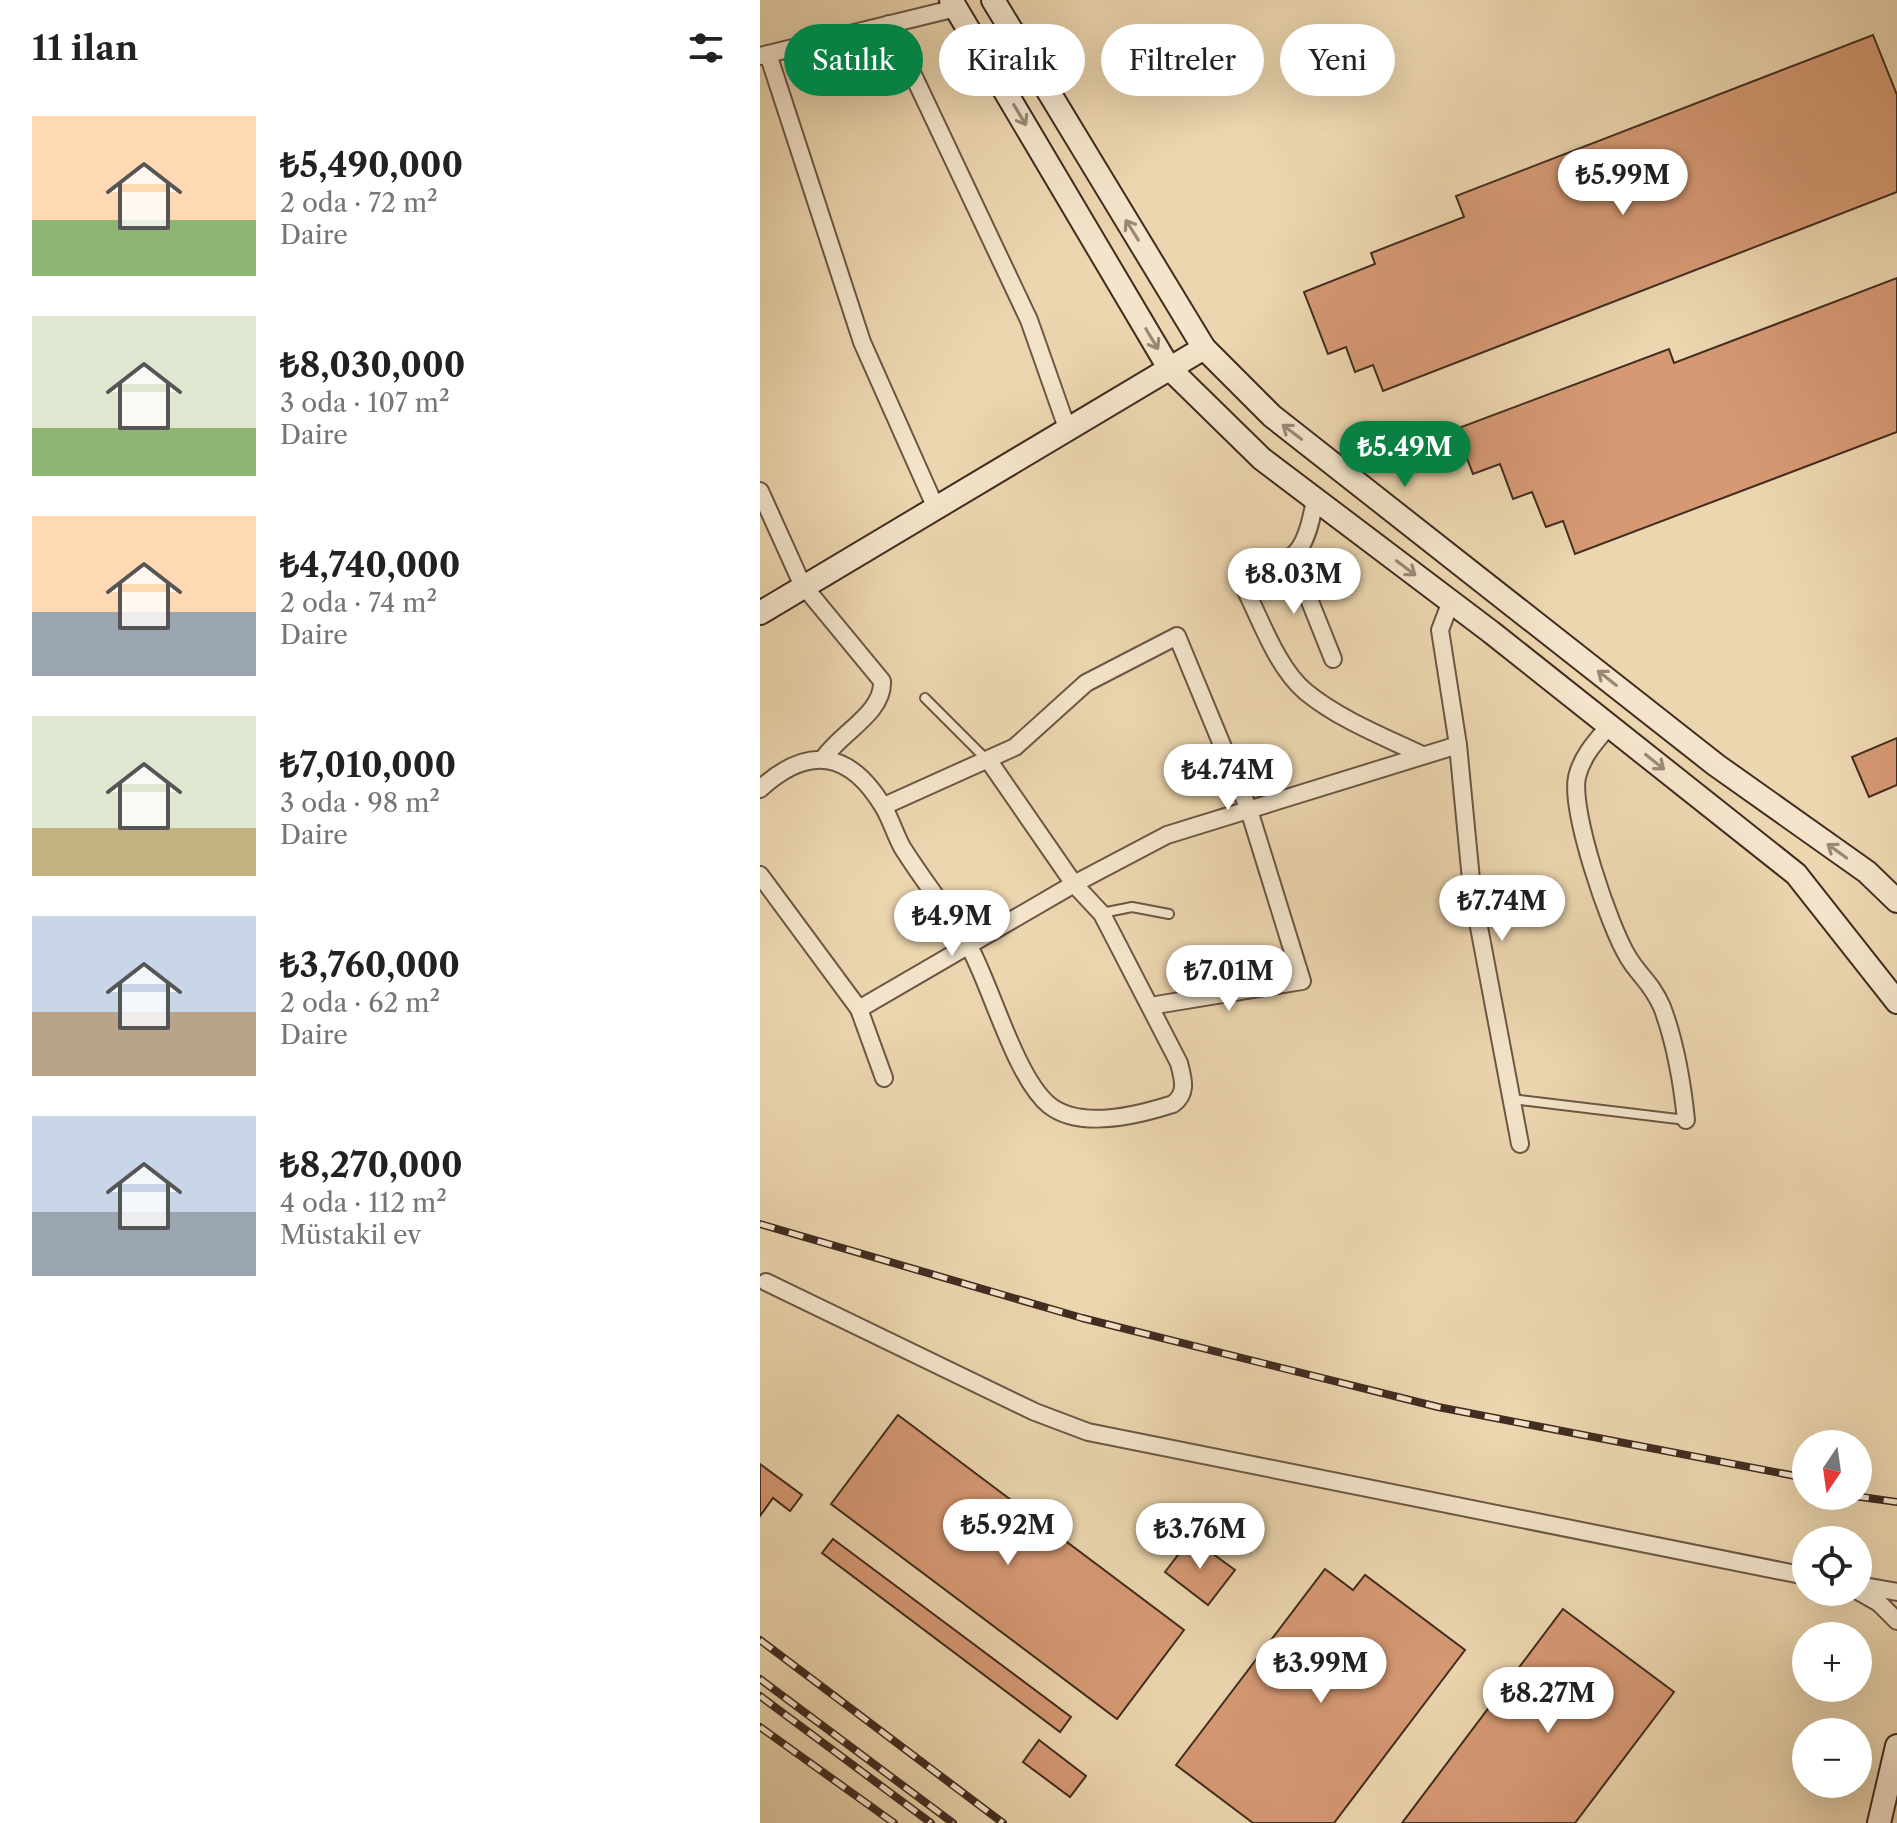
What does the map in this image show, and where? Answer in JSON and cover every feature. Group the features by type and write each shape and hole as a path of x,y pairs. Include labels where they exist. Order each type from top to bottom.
{"main road":[{"path":"993,0 1204,348 1272,416 1716,765 1867,872 1897,901"},
{"path":"954,4 1169,368 1262,459 1451,601 1796,874 1897,1002"},
{"path":"760,613 802,584 1204,348"},
{"path":"1879,1823 1897,1746"}],"street":[{"path":"889,24 954,4"},
{"path":"784,50 764,55 862,342 935,506"},
{"path":"923,96 1029,320 1067,428"},
{"path":"760,491 802,584 882,681 878,703 845,732 823,759"},
{"path":"1315,499 1311,523 1293,559 1244,587 1287,669 1305,691 1356,723 1420,754"},
{"path":"1293,559 1333,659"},
{"path":"1451,601 1440,630 1458,745 1472,890 1520,1144"},
{"path":"884,806 1015,747 1086,683 1177,636 1249,810 1302,981 1150,1006"},
{"path":"1609,726 1582,763 1576,798 1606,912 1630,960 1648,979 1672,1036 1682,1077 1686,1120"},
{"path":"859,1009 1074,884 1167,835 1420,754 1458,745"},
{"path":"760,789 789,766 806,758 823,759 857,776 884,806 901,844 969,947 1032,1086 1050,1106 1073,1117 1102,1117 1173,1104 1182,1096 1184,1087 1179,1063 1118,951 1102,914 1074,884 989,761"},
{"path":"760,875 859,1009 884,1078"},
{"path":"766,1282 1021,1406 1088,1432 1792,1573"},
{"path":"1872,1589 1897,1592"},
{"path":"1872,1598 1897,1621"}],"lane":[{"path":"925,698 989,761"},
{"path":"1102,914 1132,907 1169,914"},
{"path":"1512,1099 1686,1120"}],"building":[{"path":"1873,35 1897,95 1897,192 1383,391 1373,365 1355,372 1346,347 1328,354 1304,292 1375,264 1371,253 1464,217 1456,196"},
{"path":"1897,278 1897,432 1575,554 1563,521 1546,527 1532,492 1513,499 1500,464 1473,474 1456,429 1669,349 1674,363"},
{"path":"1897,738 1897,785 1869,797 1852,757"},
{"path":"898,1415 1184,1630 1117,1719 831,1504"},
{"path":"760,1464 802,1495 790,1511 773,1498 760,1516"},
{"path":"1191,1538 1235,1570 1208,1605 1165,1572"},
{"path":"833,1539 1071,1717 1060,1732 822,1553"},
{"path":"1325,1569 1353,1590 1365,1575 1465,1650 1334,1823 1253,1823 1176,1765"},
{"path":"1563,1609 1674,1692 1575,1823 1402,1823"},
{"path":"1039,1740 1086,1776 1070,1797 1023,1762"}],"railway":[{"path":"760,1224 1082,1318 1438,1407 1792,1475"},
{"path":"1872,1499 1897,1502"},
{"path":"760,1640 1003,1823"},
{"path":"760,1679 953,1823"},
{"path":"760,1696 931,1823"},
{"path":"760,1727 894,1823"}]}
